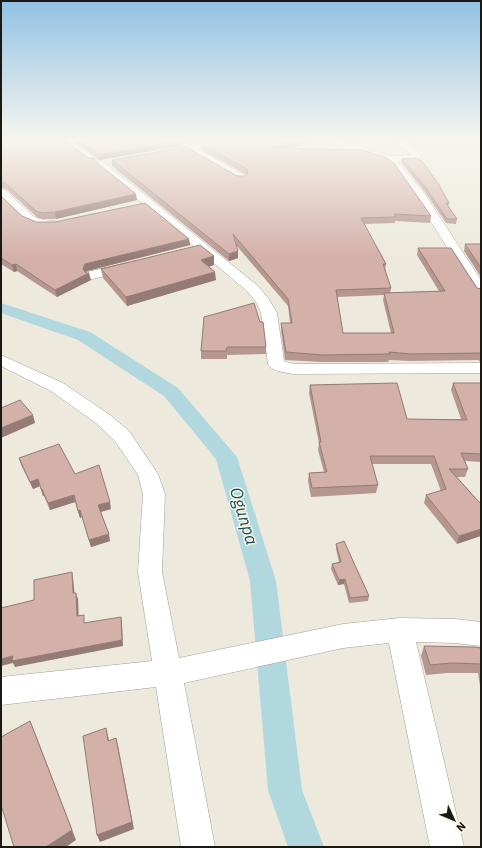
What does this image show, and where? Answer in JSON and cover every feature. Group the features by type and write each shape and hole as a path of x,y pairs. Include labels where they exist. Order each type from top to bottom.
{"street":[{"path":"121,181 252,288 263,301 269,313 276,364 293,369 481,368"},
{"path":"409,181 481,292"},
{"path":"1,192 29,220 37,224 49,225 62,222"},
{"path":"132,207 147,203"},
{"path":"188,252 202,248"},
{"path":"92,275 136,264"},
{"path":"1,360 57,387 103,419 122,436 148,474 154,494 150,572 153,595 177,671 198,847"},
{"path":"400,630 447,847"},
{"path":"1,691 177,671 343,636 400,630 455,631 481,634"}],"building":[{"path":"1,181 119,181 136,194 55,212 42,213 36,211 5,183 1,182"},
{"path":"138,181 406,181 431,216 394,214 396,217 361,218 386,264 383,264 391,288 336,290 343,333 394,333 384,293 445,291 418,248 451,248 477,288 481,289 481,353 411,354 389,352 390,354 322,355 286,352 281,323 292,323 288,299 233,234 238,251 229,254"},
{"path":"420,181 436,181 449,203 446,203 457,219 447,219"},
{"path":"1,196 22,216 36,222 55,222 145,203 189,239 85,264 83,269 86,273 89,273 55,290 16,264 12,265 1,258"},
{"path":"465,244 481,244 481,268"},
{"path":"200,245 214,256 201,260 215,272 126,297 101,269"},
{"path":"254,303 260,322 263,322 266,347 227,347 226,351 201,351 204,317"},
{"path":"397,383 407,419 467,420 453,383 481,383 481,454 461,453 468,469 449,469 481,503 481,529 459,536 426,495 446,489 434,456 370,456 378,485 312,488 309,473 327,472 319,442 321,442 310,385"},
{"path":"20,400 33,415 1,428 1,408"},
{"path":"59,444 75,474 99,465 110,502 98,505 109,534 89,540 80,510 78,511 74,495 48,503 38,479 30,482 19,458"},
{"path":"344,541 369,596 350,598 345,579 339,580 332,564 341,562 336,544"},
{"path":"72,572 73,593 76,593 77,616 84,615 84,623 121,617 122,640 12,661 13,656 1,659 1,608 34,600 34,580"},
{"path":"424,646 481,648 481,664 451,663 430,665"},
{"path":"30,721 72,830 46,847 14,847 1,805 1,737"},
{"path":"106,728 108,741 116,738 132,822 97,835 83,736"}],"waterway":[{"name":"Ogunpa","path":"1,308 84,336 171,392 226,457 263,581 285,790 306,847"}]}
